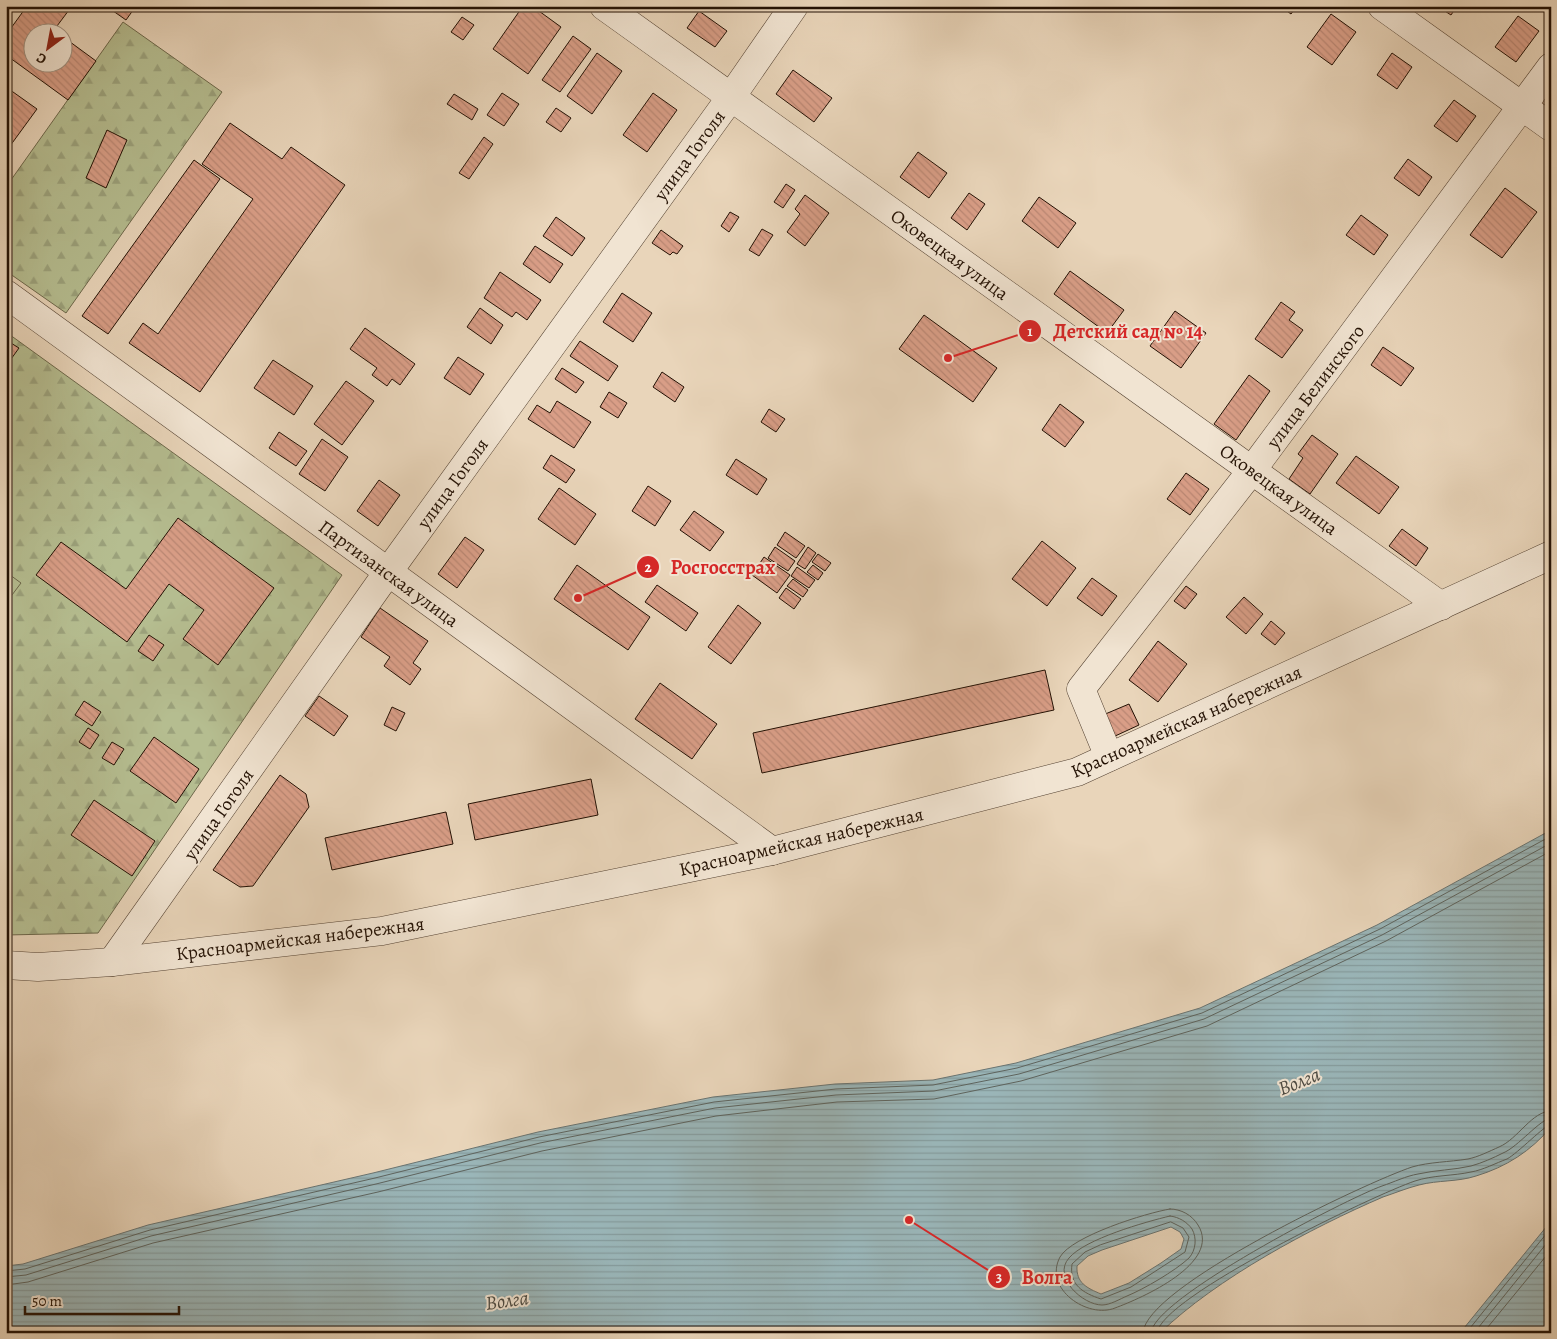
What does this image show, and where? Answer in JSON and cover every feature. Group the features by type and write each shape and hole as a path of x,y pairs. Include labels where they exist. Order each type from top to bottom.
{"street":[{"name":"Оковецкая улица","path":"604,6 1441,606"},
{"name":"улица Гоголя","path":"112,962 388,572 731,97 794,6"},
{"path":"1382,6 1551,128"},
{"name":"улица Белинского","path":"1109,757 1081,689 1252,470 1551,67"},
{"name":"Партизанская улица","path":"6,294 772,851"},
{"name":"Красноармейская набережная","path":"6,965 38,967 112,962 382,931 772,851 1077,772 1551,555"}],"green space":[{"path":"123,22 222,92 66,313 6,271 6,187"},
{"path":"6,332 342,575 98,933 6,935"},
{"path":"6,572 21,583 6,603"}],"water":[{"path":"1551,830 1551,1127 1526,1151 1498,1168 1469,1178 1426,1183 1383,1197 1296,1239 1209,1293 1160,1333 6,1333 6,1266 23,1264 148,1225 373,1173 538,1132 713,1097 835,1084 933,1080 1016,1063 1200,1008 1377,925","holes":["1171,1227 1180,1232 1184,1239 1181,1249 1129,1283 1101,1294 1087,1287 1078,1277 1077,1266 1088,1256"]},
{"path":"1551,1221 1551,1333 1460,1333"}],"building":[{"path":"27,6 72,6 60,22 22,22 22,67 6,55 6,35"},
{"path":"106,6 136,6 126,20"},
{"path":"523,6 532,6 561,27 528,74 493,49"},
{"path":"1280,6 1297,6 1291,14"},
{"path":"1437,6 1457,6 1451,15"},
{"path":"699,11 727,31 715,47 687,28"},
{"path":"1331,14 1356,32 1332,65 1307,47"},
{"path":"1518,16 1539,31 1516,62 1495,47"},
{"path":"462,17 474,25 463,40 451,32"},
{"path":"573,36 591,49 560,92 542,80"},
{"path":"72,43 96,61 68,100 29,72 72,72"},
{"path":"597,53 622,71 592,114 567,96"},
{"path":"1392,53 1412,67 1397,89 1377,75"},
{"path":"793,70 832,98 814,122 776,94"},
{"path":"6,87 37,109 10,146 6,144"},
{"path":"502,93 519,104 504,126 487,115"},
{"path":"653,93 677,110 647,152 623,135"},
{"path":"454,94 478,109 472,120 447,104"},
{"path":"1454,100 1476,116 1457,142 1434,126"},
{"path":"556,108 571,118 561,132 546,122"},
{"path":"230,123 282,159 291,147 345,185 200,392 129,343 143,323 158,334 253,199 202,164"},
{"path":"107,130 127,140 106,188 86,178"},
{"path":"484,137 493,144 469,179 459,173"},
{"path":"918,152 947,173 929,198 900,177"},
{"path":"1408,159 1432,177 1419,196 1394,178"},
{"path":"194,160 220,179 108,334 82,316"},
{"path":"786,184 795,190 783,208 774,202"},
{"path":"1505,188 1537,212 1502,258 1470,235"},
{"path":"969,193 985,204 967,230 951,218"},
{"path":"805,195 829,213 805,246 787,232 800,214 795,209"},
{"path":"1039,197 1076,223 1058,248 1022,221"},
{"path":"730,212 739,217 729,232 721,226"},
{"path":"1361,215 1388,235 1374,255 1346,235"},
{"path":"556,217 585,238 572,256 543,236"},
{"path":"762,229 773,235 759,256 749,250"},
{"path":"661,230 683,246 677,254 673,252 670,255 652,243"},
{"path":"535,246 563,264 550,283 523,264"},
{"path":"1070,271 1124,310 1107,333 1054,294"},
{"path":"500,272 541,300 527,320 516,312 512,317 484,298"},
{"path":"622,293 652,313 633,342 603,322"},
{"path":"1281,302 1295,312 1289,320 1303,330 1282,358 1255,339"},
{"path":"480,308 503,325 491,344 467,327"},
{"path":"1175,311 1206,333 1181,368 1150,346"},
{"path":"924,315 997,368 973,402 899,349"},
{"path":"365,328 415,364 400,385 392,379 387,386 372,375 377,368 350,349"},
{"path":"6,340 19,348 6,366"},
{"path":"580,341 618,366 608,381 570,356"},
{"path":"1383,347 1414,368 1401,386 1371,365"},
{"path":"458,357 484,374 470,395 444,378"},
{"path":"273,360 313,386 294,415 254,388"},
{"path":"562,368 584,382 576,393 555,379"},
{"path":"662,372 684,387 675,402 653,387"},
{"path":"1249,375 1270,391 1236,440 1214,424"},
{"path":"346,381 374,401 342,445 314,424"},
{"path":"609,392 627,403 618,418 600,407"},
{"path":"557,401 591,422 574,448 528,419 537,405 550,413"},
{"path":"1060,404 1084,422 1065,447 1042,430"},
{"path":"769,409 785,419 776,432 761,422"},
{"path":"279,432 307,451 296,466 269,448"},
{"path":"1312,435 1338,454 1310,494 1289,479 1303,458 1298,454"},
{"path":"322,439 348,457 325,491 299,474"},
{"path":"551,455 575,470 566,483 543,468"},
{"path":"1356,456 1399,487 1379,514 1336,483"},
{"path":"736,459 767,479 757,495 726,475"},
{"path":"1186,473 1209,489 1190,515 1167,499"},
{"path":"379,480 400,495 378,526 357,511"},
{"path":"648,486 671,501 655,526 632,511"},
{"path":"559,488 596,514 575,545 538,519"},
{"path":"694,511 724,532 710,551 680,530"},
{"path":"178,518 274,588 218,665 183,639 204,610 169,584 127,642 36,575 61,542 126,589"},
{"path":"1402,529 1428,548 1416,566 1389,546"},
{"path":"785,532 805,546 796,558 777,545"},
{"path":"465,537 484,550 457,588 438,574"},
{"path":"1042,541 1076,568 1047,606 1012,579"},
{"path":"775,547 795,561 788,571 768,558"},
{"path":"808,547 816,553 805,569 797,564"},
{"path":"818,554 831,563 825,571 812,562"},
{"path":"764,557 790,575 777,593 752,575"},
{"path":"577,565 650,617 628,650 554,599"},
{"path":"813,565 823,573 818,580 807,572"},
{"path":"797,567 815,580 809,588 791,576"},
{"path":"1092,578 1117,596 1102,616 1077,598"},
{"path":"793,579 808,590 803,597 787,586"},
{"path":"657,585 698,613 686,631 645,602"},
{"path":"1186,586 1197,594 1185,609 1174,601"},
{"path":"786,588 801,599 794,609 779,598"},
{"path":"1244,597 1263,614 1246,634 1226,617"},
{"path":"738,605 761,623 731,664 708,647"},
{"path":"380,608 428,641 413,663 421,669 410,685 384,666 390,657 361,637"},
{"path":"1271,621 1285,633 1275,645 1261,634"},
{"path":"149,635 164,645 153,661 138,651"},
{"path":"1158,641 1187,664 1158,702 1129,680"},
{"path":"1045,670 1054,710 762,773 753,733"},
{"path":"660,683 717,724 692,759 635,719"},
{"path":"319,696 348,716 334,736 305,716"},
{"path":"84,701 101,712 92,726 75,715"},
{"path":"1129,704 1139,725 1113,737 1103,715"},
{"path":"392,707 405,713 396,731 384,725"},
{"path":"88,728 99,735 90,749 79,742"},
{"path":"154,737 199,769 176,803 130,771"},
{"path":"112,742 124,749 114,765 102,758"},
{"path":"280,775 306,794 309,807 253,886 240,887 213,870"},
{"path":"591,779 598,815 475,840 468,804"},
{"path":"94,800 155,841 132,876 71,835"},
{"path":"446,812 453,844 332,870 325,838"}],"place":[{"name":"Детский сад № 14","path":"948,358"},
{"name":"Росгосстрах","path":"578,598"},
{"name":"Волга","path":"909,1220"}]}
